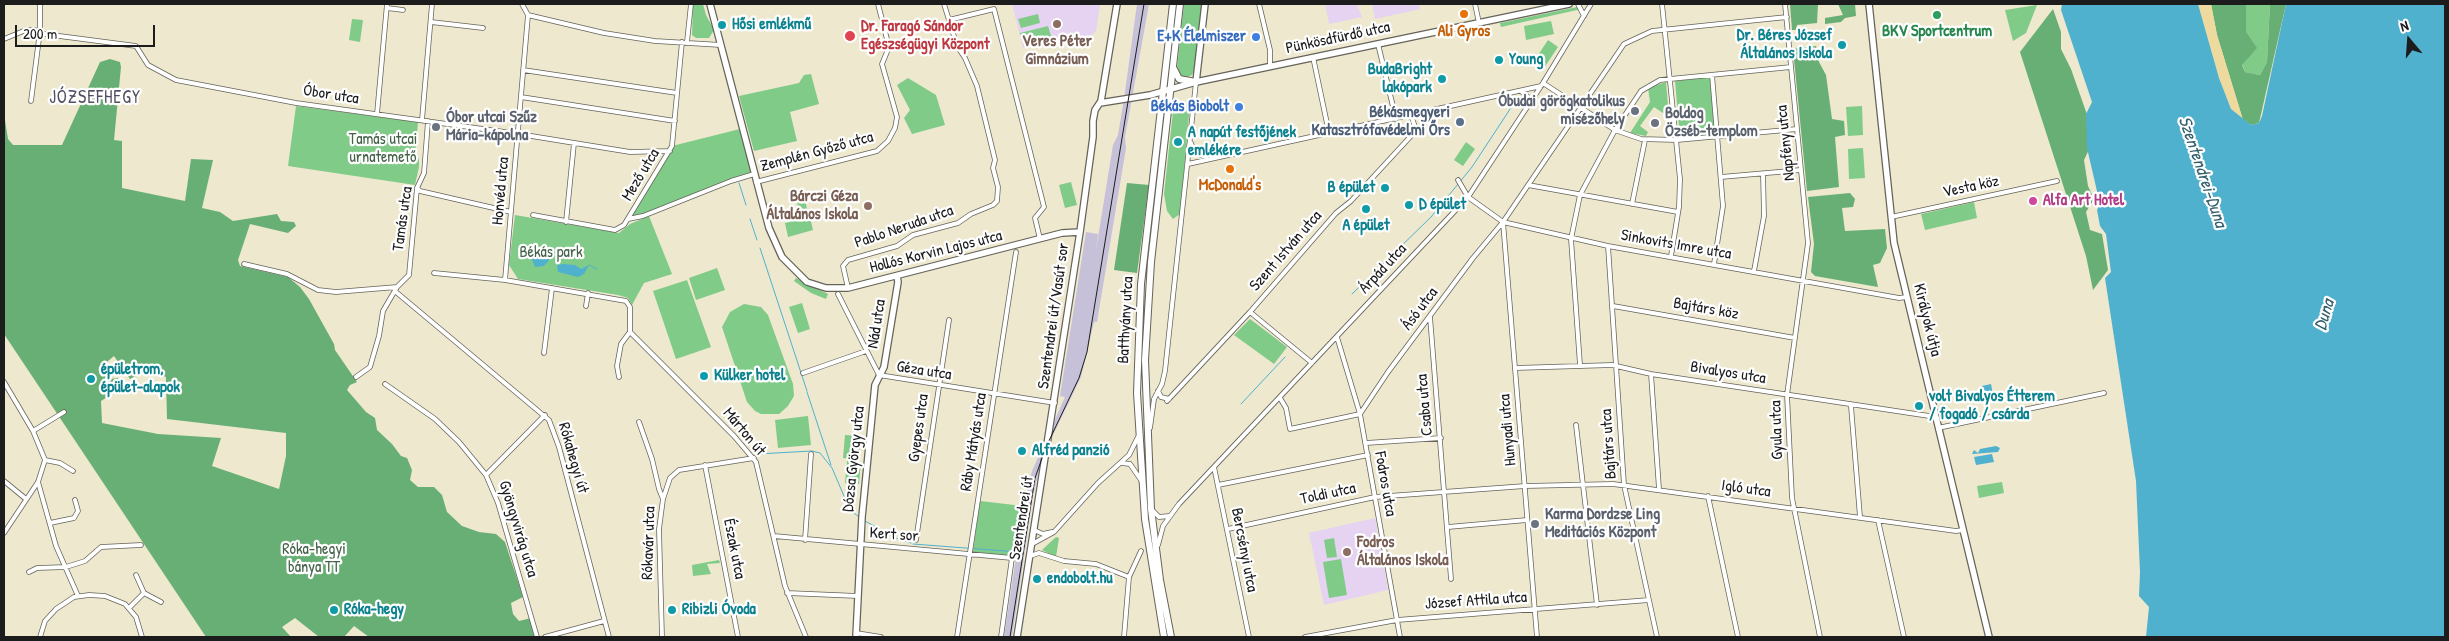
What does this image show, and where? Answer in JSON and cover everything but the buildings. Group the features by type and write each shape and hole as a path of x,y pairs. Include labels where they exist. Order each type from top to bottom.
{"main road":[{"name":"Batthyány utca","path":"1164,637 1153,577 1142,483 1137,393 1141,284 1173,4"},
{"name":"Batthyány utca","path":"1171,637 1156,555 1151,509 1145,390 1148,298 1180,4"},
{"path":"1173,68 1179,79 1196,82"}],"street":[{"path":"31,101 40,31 40,4"},
{"path":"422,120 432,4"},
{"path":"522,4 528,15 604,33 655,41 721,45"},
{"name":"Mező utca","path":"533,216 615,230 620,229 628,219 670,151 690,4"},
{"path":"710,4 769,228 785,260 811,284 838,292 879,375"},
{"name":"Zemplén Győző utca","path":"756,182 877,151 888,141 895,128 897,117 882,64 889,47 878,4"},
{"name":"Pablo Neruda utca","path":"848,288 843,266 848,260 898,246 913,235 958,223 971,214 993,205 997,201 998,187 993,168 995,160 977,88 965,58 957,46 944,4"},
{"path":"950,20 994,9 998,4"},
{"path":"1080,232 1093,137 1094,110 1100,103 1117,4"},
{"path":"1196,82 1205,4"},
{"path":"1259,4 1270,50 1270,66"},
{"path":"1474,4 1479,23"},
{"name":"Pünkösdfürdő utca","path":"1100,103 1163,92 1196,82 1569,4"},
{"path":"1578,4 1584,16"},
{"name":"Árpád utca","path":"1156,555 1159,538 1169,516 1468,197 1530,104 1591,4"},
{"path":"1662,4 1680,179 1678,212 1671,256"},
{"name":"Napfény utca","path":"1785,4 1800,170 1808,232 1804,280"},
{"name":"Királyok útja","path":"1869,4 1891,218 1907,296 1988,637"},
{"path":"377,114 387,6 403,10"},
{"path":"994,9 1044,207 1035,218 1040,239"},
{"name":"Honvéd utca","path":"505,280 528,15"},
{"name":"Ásó utca","path":"1360,414 1388,372 1473,258 1503,222 1624,44 1643,34 1665,30 1786,17"},
{"path":"431,22 482,28"},
{"name":"Óbor utca","path":"4,39 26,30 136,46 148,64 176,80 296,102 519,134 574,144 639,153 670,151"},
{"path":"1378,44 1396,119"},
{"path":"1313,57 1329,133"},
{"path":"1580,365 1571,238 1580,195 1614,130 1641,91 1656,82 1671,79 1791,67"},
{"path":"523,70 677,93"},
{"path":"1106,70 1105,89 1107,95 1112,100"},
{"path":"1712,75 1723,206 1714,264"},
{"name":"Batthyány utca","path":"1147,452 1152,408 1165,371 1196,82"},
{"path":"1188,164 1522,92 1542,85 1623,135 1645,140 1677,140 1797,129"},
{"path":"1522,92 1528,98 1530,104"},
{"path":"521,97 675,121"},
{"name":"Szent István utca","path":"1158,391 1161,397 1168,400 1250,312 1336,213 1351,200 1411,136 1414,127 1411,116"},
{"name":"Tamás utca","path":"356,377 366,372 373,361 383,311 410,270 417,188 424,173 428,121"},
{"path":"1632,204 1645,140"},
{"path":"1190,141 1196,153 1209,158"},
{"path":"566,222 574,144"},
{"path":"1721,177 1800,170"},
{"name":"Zemplén Győző utca","path":"628,219 645,216 739,178 754,174"},
{"path":"1754,271 1764,216 1763,174"},
{"name":"Sinkovits Imre utca","path":"1458,180 1468,197 1503,222 1608,246 1899,298 1907,296"},
{"name":"Vesta köz","path":"1891,218 2057,181"},
{"path":"1528,185 1678,212"},
{"path":"417,188 420,192 512,212"},
{"name":"Hunyadi utca","path":"1503,222 1537,637"},
{"name":"Hollós Korvin Lajos utca","path":"838,292 1062,233 1080,232"},
{"name":"Szentendrei út/Vasút sor","path":"1055,403 1080,232"},
{"name":"Bajtárs utca","path":"1608,246 1624,485 1657,637"},
{"name":"Ráby Mátyás utca","path":"957,637 1016,252"},
{"path":"244,264 287,274 318,290 336,292 397,289"},
{"path":"434,272 505,280 626,301 630,306 630,332 621,344 617,366 619,377"},
{"name":"Nád utca","path":"879,375 884,367 898,282 897,276"},
{"name":"Gyula utca","path":"1804,280 1787,395 1794,509 1820,637"},
{"path":"544,353 552,288"},
{"name":"Rókahegyi út","path":"397,289 545,414 550,422 559,447 609,637"},
{"path":"586,306 588,293"},
{"name":"Bajtárs köz","path":"1613,306 1796,338"},
{"path":"1250,312 1312,363"},
{"name":"Csaba utca","path":"1430,317 1451,579"},
{"name":"Gyepes utca","path":"916,540 949,320"},
{"name":"Márton út","path":"630,332 754,458 787,593 806,637"},
{"name":"Fodros utca","path":"1337,337 1360,414 1400,637"},
{"path":"803,373 866,351"},
{"name":"Bivalyos utca","path":"1515,368 1580,365 1616,366 1651,374 1851,406 1936,417"},
{"path":"1651,374 1659,489"},
{"name":"Géza utca","path":"879,375 1055,403"},
{"name":"Dózsa György utca","path":"856,635 862,520 875,385 879,375"},
{"path":"4,382 33,431 45,460 38,482 4,533"},
{"name":"Gyöngyvirág utca","path":"385,384 435,420 459,442 486,474 498,503 537,637"},
{"path":"1938,428 2104,393"},
{"path":"1280,398 1286,408 1290,429 1360,414"},
{"name":"Szentendrei út","path":"1017,637 1055,403"},
{"path":"1851,406 1860,517"},
{"path":"33,431 64,412"},
{"path":"486,474 545,414"},
{"path":"638,422 652,458 658,489 663,499"},
{"path":"1576,425 1597,605"},
{"path":"1032,544 1054,532 1098,483 1133,450 1139,434"},
{"path":"1366,443 1440,438"},
{"path":"805,540 811,454"},
{"path":"1218,486 1368,455"},
{"name":"Rókavár utca","path":"662,637 659,529 663,499 674,473 705,465 754,458"},
{"path":"45,460 60,463 73,470"},
{"path":"1120,463 1130,464 1142,483"},
{"name":"Észak utca","path":"705,465 738,637"},
{"name":"Bercsényi utca","path":"1214,467 1249,637"},
{"path":"4,482 26,499"},
{"path":"38,482 56,546 78,596"},
{"name":"Igló utca","path":"1525,486 1624,485 1956,532 1963,530"},
{"name":"Toldi utca","path":"1228,529 1374,497 1525,486"},
{"path":"1708,496 1738,637"},
{"path":"50,524 74,518 78,511 75,500"},
{"path":"1151,509 1159,517 1169,516"},
{"path":"1448,527 1527,520"},
{"path":"1878,520 1904,637"},
{"path":"1034,530 1043,534 1054,532"},
{"name":"Kert sor","path":"774,536 860,545 970,550 1012,558 1001,637"},
{"path":"30,572 37,568 66,567 85,561 101,547 141,545"},
{"path":"1124,637 1129,577 1141,551"},
{"path":"1030,556 1039,553 1064,561 1096,564 1129,577"},
{"path":"136,575 144,593 161,602"},
{"path":"129,608 144,593"},
{"path":"787,593 858,596"},
{"path":"40,637 42,626 50,614 78,596 105,596 125,604 136,617 142,637"},
{"name":"József Attila utca","path":"1306,637 1396,620 1649,600"},
{"path":"545,637 604,621"},
{"path":"856,635 881,637"}],"shaded area":[{"name":"Veres Péter Gimnázium","path":"1012,4 1100,4 1096,31 1092,35 1060,45 1054,39 1023,48"},
{"path":"1137,4 1149,4 1125,137 1126,148 1097,322 1094,322 1081,377 1042,458 1033,496 1012,637 1004,637 1023,511 1032,471 1065,397 1060,396 1086,232 1098,234 1096,250 1113,145 1118,135 1124,99"},
{"path":"1325,4 1357,4 1362,17 1329,24"},
{"path":"1372,4 1419,4 1420,9 1375,19"},
{"name":"Fodros Általános Iskola","path":"1375,518 1388,590 1324,605 1309,533"}],"green space":[{"path":"693,4 703,4 706,15 714,30 709,38 696,38 692,35"},
{"path":"1184,4 1202,4 1194,71 1192,75 1185,78 1181,77 1177,69"},
{"path":"1790,4 1818,4 1817,23 1797,25 1796,30 1792,30"},
{"path":"1838,4 1855,4 1856,16 1845,18 1841,22 1825,24 1825,18 1843,15"},
{"path":"2211,4 2246,4 2246,32 2257,48 2242,65 2245,72 2260,75 2267,62 2270,4 2286,4 2259,123 2251,125 2243,120 2217,35"},
{"path":"2246,4 2270,4 2267,62 2260,75 2245,72 2242,64 2246,60"},
{"path":"2037,5 2026,33 2013,41 2005,10"},
{"path":"1577,7 1581,11 1577,10 1501,27 1500,23"},
{"path":"2053,9 2061,32 2061,49 2071,69 2090,123 2092,143 2084,160 2088,186 2094,199 2086,212 2090,230 2102,234 2108,270 2093,290 2086,256 2020,52"},
{"path":"1038,14 1040,23 1021,28 1018,19"},
{"path":"352,19 363,20 360,42 349,40"},
{"path":"1551,21 1554,34 1526,40 1524,26"},
{"path":"1048,26 1052,39 1024,46 1020,33"},
{"path":"1548,40 1558,47 1544,68 1534,61"},
{"path":"1816,46 1819,62 1826,75 1832,119 1844,121 1845,135 1835,137 1839,187 1807,191 1793,49"},
{"name":"Róka-hegyi bánya TT","path":"110,59 120,62 121,67 114,140 122,141 122,188 185,201 191,159 213,160 202,208 220,212 233,221 277,214 281,221 294,222 296,226 288,233 250,224 238,260 240,266 288,277 300,287 309,299 334,344 335,350 357,382 350,385 347,390 366,412 375,418 377,430 392,444 401,456 407,458 412,470 410,480 418,487 434,487 442,495 447,512 462,526 479,532 496,534 505,542 523,597 511,603 513,614 519,621 531,618 536,637 369,637 354,626 344,637 319,637 295,618 282,627 291,637 206,637 4,334 4,114 8,139 13,145 62,145 100,62","holes":["114,356 130,379 148,370 166,377 167,419 286,433 286,456 279,489 212,466 221,438 158,434 102,423 101,401 121,388 118,378 110,379 101,367"]},
{"path":"811,74 819,104 790,112 797,141 754,151 739,96 799,83 804,75"},
{"path":"1710,77 1715,134 1680,138 1675,81"},
{"path":"908,78 936,95 945,125 912,134 904,118 910,110 897,85"},
{"path":"1666,82 1669,117 1654,107 1640,126 1648,132 1646,136 1630,133 1650,102 1648,88"},
{"path":"1174,102 1190,104 1180,214 1173,219 1167,211 1164,194"},
{"name":"Tamás utcai urnatemető","path":"296,106 418,122 415,157 419,158 419,167 415,185 288,166"},
{"path":"1862,106 1863,135 1848,136 1846,107"},
{"path":"740,129 754,174 739,178 643,216 629,219 672,146"},
{"path":"1466,142 1475,149 1463,166 1454,160"},
{"path":"1863,148 1865,178 1849,179 1848,149"},
{"path":"1071,182 1077,205 1065,208 1059,185"},
{"path":"1127,183 1149,185 1137,273 1114,270"},
{"path":"1850,193 1855,199 1853,207 1842,208 1845,231 1885,229 1887,248 1880,263 1873,265 1878,287 1815,276 1811,272 1814,244 1808,197"},
{"path":"804,196 808,213 800,215 796,198"},
{"path":"1974,202 1977,218 1925,230 1921,214"},
{"name":"Békás park","path":"515,215 619,233 630,224 649,216 672,274 644,283 632,305 628,298 618,295 518,279 509,265"},
{"path":"810,217 813,230 788,237 785,223"},
{"path":"717,268 725,290 696,300 689,278"},
{"path":"796,278 828,294 826,299 811,293 794,281"},
{"path":"687,280 711,347 676,359 653,291"},
{"path":"802,303 810,329 798,333 789,307"},
{"path":"744,304 761,307 768,315 793,384 794,396 788,406 779,414 761,414 755,411 747,402 722,327 730,312"},
{"path":"1250,319 1287,347 1274,364 1234,335"},
{"path":"808,416 811,445 778,448 775,420"},
{"path":"845,435 861,436 859,460 843,458"},
{"path":"847,461 861,462 859,484 845,483"},
{"path":"2002,482 2004,493 1979,498 1977,486"},
{"path":"980,501 1023,506 1017,557 973,552"},
{"path":"1056,537 1059,538 1056,557 1042,550"},
{"path":"1334,538 1337,557 1327,558 1324,540"},
{"path":"1341,559 1347,595 1329,598 1323,562"},
{"path":"719,560 720,563 707,564 711,574 693,576 692,565"}],"sand":[{"path":"2198,4 2211,4 2217,35 2243,120 2231,109 2219,78"}],"water":[{"path":"2062,4 2198,4 2219,78 2231,109 2251,125 2259,123 2262,116 2286,4 2445,4 2445,637 2146,637 2149,607 2139,596 2140,572 2136,481 2105,278 2111,272 2106,234 2100,226 2097,210 2100,204 2087,148 2086,114 2092,102 2061,10"},
{"path":"540,251 550,255 550,259 544,266 535,267 531,257 534,252"},
{"path":"557,265 575,265 581,269 589,265 584,274 578,277 558,272"},
{"path":"1991,384 1994,400 1986,402 1982,386"},
{"path":"1996,446 2000,448 1998,452 1972,454 1974,450 1978,453 1980,449"},
{"path":"1992,454 1994,462 1976,465 1974,457"}],"waterway":[{"path":"1352,294 1431,217 1472,167 1516,100"},
{"path":"739,183 746,205"},
{"path":"750,219 757,240"},
{"path":"760,248 807,391"},
{"path":"589,265 597,269"},
{"path":"1241,404 1285,357"},
{"path":"807,392 831,465"},
{"path":"757,454 812,451 820,453 832,468 850,510 859,517"},
{"path":"865,521 898,539 911,543"},
{"path":"913,544 1018,552"}],"tram line":[{"path":"1010,637 1035,478 1046,447 1079,378 1087,352 1144,4"}],"place":[{"name":"Ali Gyros","path":"1464,14"},
{"name":"BKV Sportcentrum","path":"1937,15"},
{"name":"Veres Péter Gimnázium","path":"1057,24"},
{"name":"Hősi emlékmű","path":"722,25"},
{"name":"Dr. Faragó Sándor Egészségügyi Központ","path":"850,36"},
{"name":"E+K Élelmiszer","path":"1256,37"},
{"name":"Dr. Béres József Általános Iskola","path":"1842,45"},
{"name":"Young","path":"1499,60"},
{"name":"BudaBright lakópark","path":"1442,79"},
{"name":"Békás Biobolt","path":"1239,107"},
{"name":"Óbudai görögkatolikus misézőhely","path":"1635,111"},
{"name":"Békásmegyeri Katasztrófavédelmi Őrs","path":"1460,122"},
{"name":"Boldog Özséb-templom","path":"1655,123"},
{"name":"Óbor utcai Szűz Mária-kápolna","path":"436,127"},
{"name":"A napút festőjének emlékére","path":"1178,142"},
{"name":"McDonald's","path":"1230,169"},
{"name":"B épület","path":"1385,188"},
{"name":"Alfa Art Hotel","path":"2033,201"},
{"name":"D épület","path":"1409,205"},
{"name":"Bárczi Géza Általános Iskola","path":"868,206"},
{"name":"A épület","path":"1366,209"},
{"name":"Külker hotel","path":"704,376"},
{"name":"épületrom, épület-alapok","path":"91,379"},
{"name":"volt Bivalyos Étterem / fogadó / csárda","path":"1919,406"},
{"name":"Alfréd panzió","path":"1022,451"},
{"name":"Karma Dordzse Ling Meditációs Központ","path":"1535,524"},
{"name":"Fodros Általános Iskola","path":"1347,552"},
{"name":"endobolt.hu","path":"1037,579"},
{"name":"Róka-hegy","path":"334,610"},
{"name":"Ribizli Óvoda","path":"672,610"}],"district":[{"name":"JÓZSEFHEGY","path":"95,98"}],"water label":[{"name":"Szentendrei-Duna","path":"2202,172"},
{"name":"Duna","path":"2325,315"}]}
